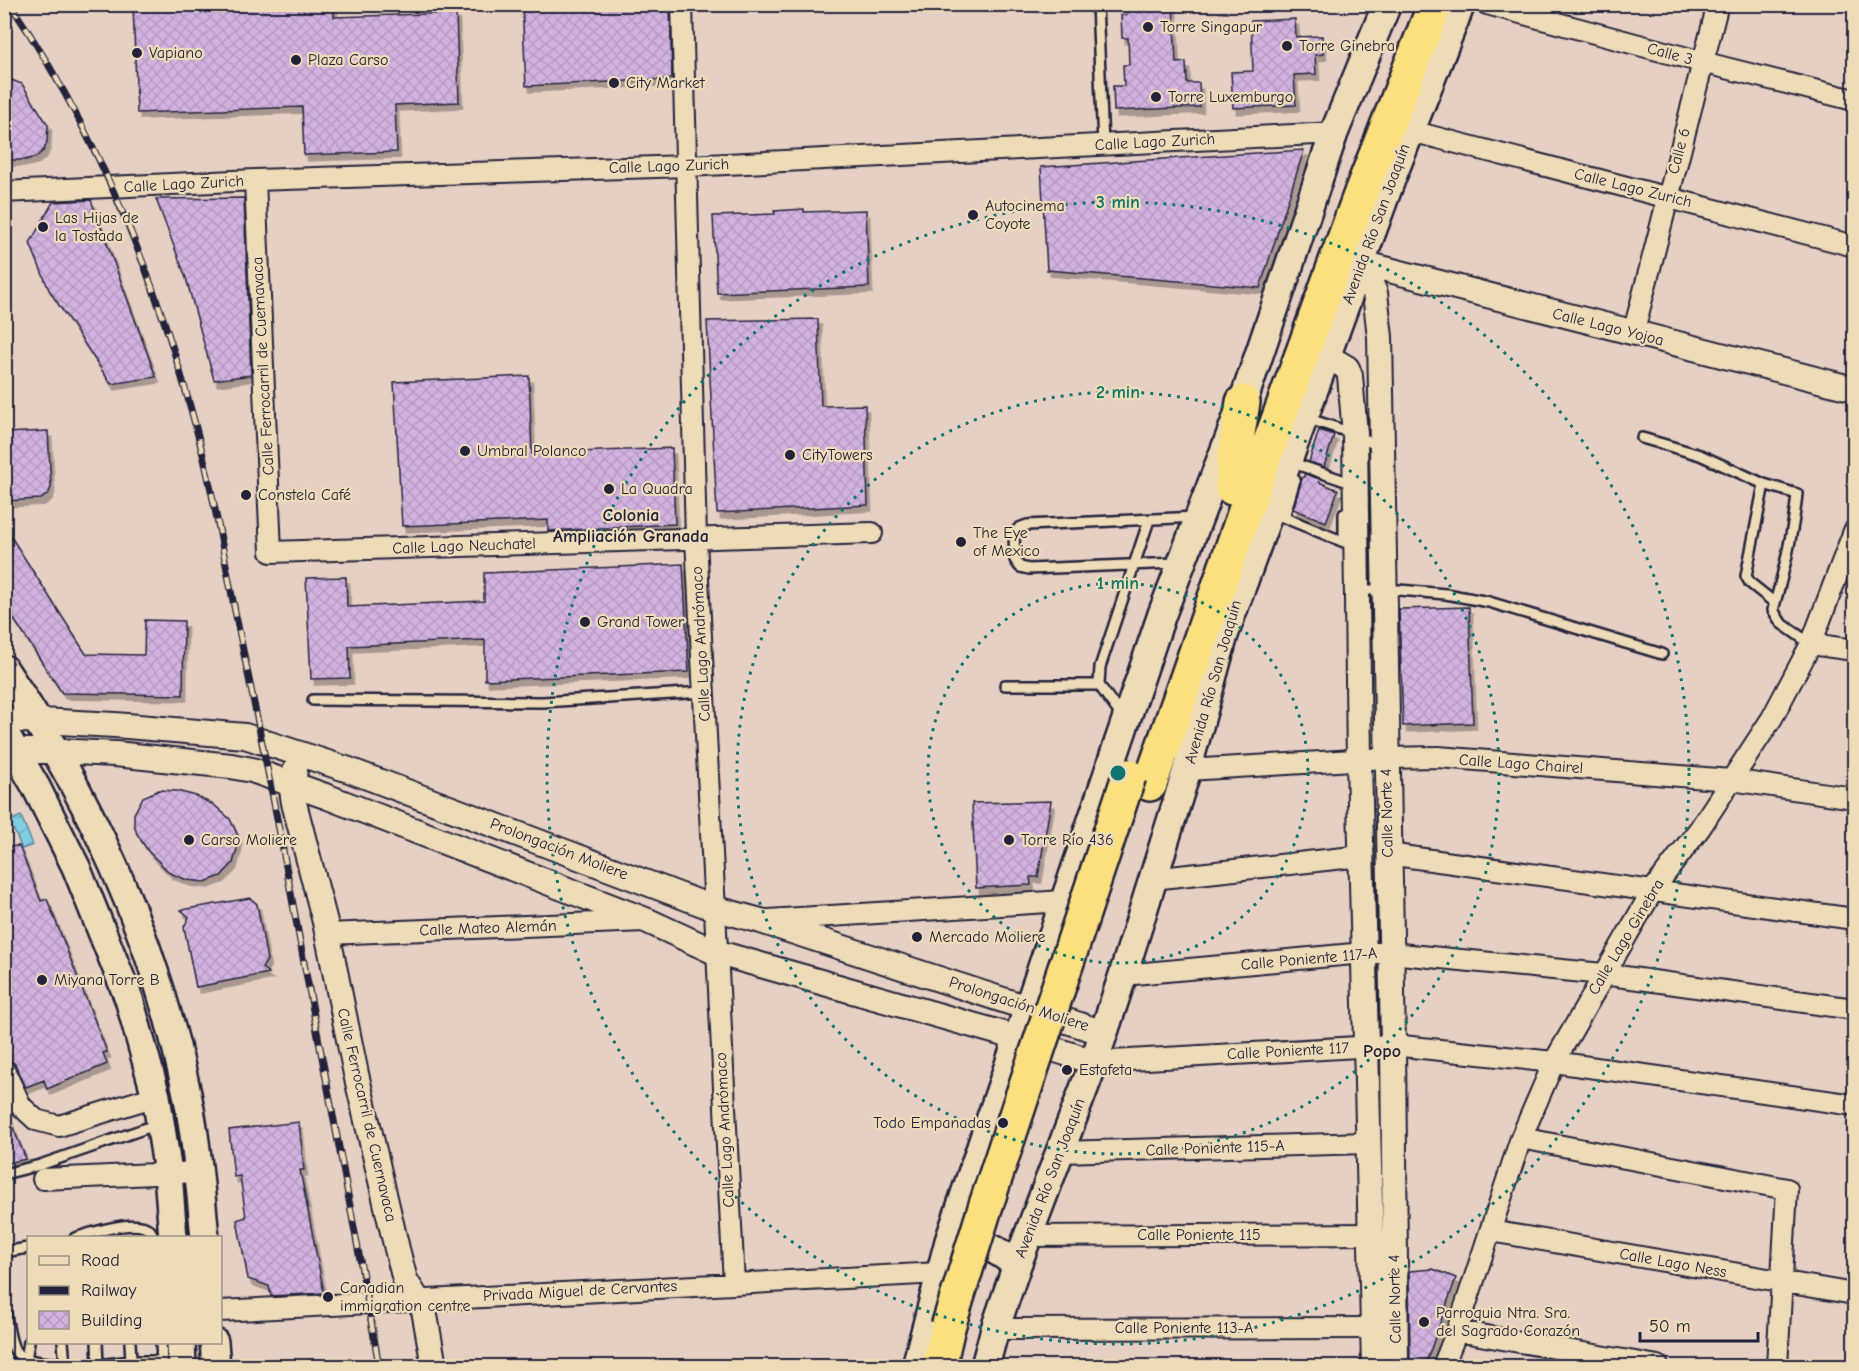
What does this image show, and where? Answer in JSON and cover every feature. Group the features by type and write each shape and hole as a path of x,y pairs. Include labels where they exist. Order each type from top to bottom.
{"highway":[{"name":"Avenida Río San Joaquín","path":"1259,502 1340,188 1413,4"},
{"name":"Avenida Río San Joaquín","path":"961,1366 970,1330 1139,780 1259,502 1362,190 1435,4"},
{"path":"1243,402 1234,459 1259,502"},
{"path":"1259,502 1270,472 1286,443 1309,423"},
{"name":"Avenida Río San Joaquín","path":"939,1366 970,1330"}],"main road":[{"path":"916,1366 949,1240 1064,901 1182,563 1243,402 1334,133 1387,4"},
{"name":"Avenida Río San Joaquín","path":"985,1366 970,1330 1017,1265 1094,1062 1187,770 1259,502 1296,460 1309,423 1325,355 1362,263 1392,177 1461,4"},
{"path":"4,669 39,720 110,854 138,923 160,987 184,1080 199,1172 206,1236"},
{"path":"8,744 36,787 76,867 129,999 156,1096 168,1173 173,1236"},
{"path":"104,937 138,923"},
{"path":"949,1240 964,1239 987,1245 1017,1265"},
{"path":"214,1344 216,1366"}],"street":[{"name":"Calle Lago Andrómaco","path":"682,4 696,539 715,952 734,1284"},
{"name":"Calle 3","path":"1487,4 1854,100"},
{"name":"Calle 6","path":"1633,334 1718,4"},
{"name":"Calle Lago Zurich","path":"1411,131 1854,246"},
{"name":"Calle Lago Zurich","path":"4,192 255,180 687,166 1334,133"},
{"name":"Calle Ferrocarril de Cuernavaca","path":"255,180 271,552"},
{"name":"Calle Lago Yojoa","path":"1362,263 1854,389"},
{"name":"Calle Norte 4","path":"1362,263 1373,286 1378,306 1393,1045 1396,1366"},
{"name":"Calle Norte 4","path":"1325,355 1347,368 1352,386 1348,490 1350,545 1357,590 1374,1366"},
{"name":"Calle Lago Neuchatel","path":"271,552 872,533"},
{"name":"Calle Lago Ginebra","path":"1443,1366 1457,1331 1521,1138 1554,1062 1653,890 1700,828 1772,718 1811,644 1854,533"},
{"path":"1811,644 1854,650"},
{"name":"Prolongación Moliere","path":"4,719 245,736 325,762 713,908 761,921 1104,1033"},
{"name":"Prolongación Moliere","path":"8,744 54,751 116,754 252,770 315,792 648,921 715,952 1018,1038 1094,1062"},
{"name":"Calle Ferrocarril de Cuernavaca","path":"300,753 291,784 397,1249 405,1280 418,1299 427,1323 434,1366"},
{"name":"Calle Lago Chairel","path":"1187,770 1386,758 1438,758 1731,780 1854,798"},
{"name":"Calle Ferrocarril de Cuernavaca","path":"308,860 308,808 325,762"},
{"path":"1388,854 1854,919"},
{"path":"1152,879 1362,856"},
{"path":"761,921 1064,901"},
{"name":"Calle Mateo Alemán","path":"327,934 648,921"},
{"name":"Calle Poniente 117-A","path":"1123,975 1390,952 1603,974 1854,1009"},
{"name":"Calle Poniente 117","path":"1094,1062 1393,1045 1554,1062 1854,1105"},
{"path":"4,1070 21,1106 36,1120 59,1126 156,1096"},
{"path":"1521,1138 1787,1189 1777,1366"},
{"name":"Calle Poniente 115-A","path":"1061,1152 1368,1143"},
{"path":"44,1179 199,1172"},
{"name":"Calle Lago Ness","path":"1491,1231 1854,1294"},
{"name":"Calle Poniente 115","path":"1028,1236 1370,1234"},
{"name":"Privada Miguel de Cervantes","path":"222,1311 940,1273"},
{"name":"Calle Poniente 113-A","path":"970,1330 1374,1328"},
{"path":"1457,1331 1658,1366"}],"lane":[{"path":"1097,4 1103,145"},
{"path":"1309,423 1350,433 1382,448"},
{"path":"1642,438 1700,455 1764,484 1797,494 1793,534 1773,610 1781,623 1811,644"},
{"path":"1296,460 1348,490"},
{"path":"1764,484 1746,576 1749,583 1775,603"},
{"path":"1259,502 1350,545"},
{"path":"1182,563 1029,569 1020,567 1015,560 1014,534 1019,528 1028,525 1199,517"},
{"path":"1126,722 1099,685 1100,667 1149,520"},
{"path":"1357,590 1446,594 1489,602 1662,654"},
{"path":"1005,685 1099,685"},
{"path":"313,700 543,702 704,692"},
{"path":"4,1174 40,1165 160,1123"},
{"path":"93,1235 124,1226 142,1225 148,1227 153,1236"},
{"path":"124,1226 125,1236"},
{"path":"4,1252 27,1248"},
{"path":"4,1304 14,1347 18,1354 26,1359 98,1365 172,1359"},
{"path":"26,1359 29,1344"},
{"path":"63,1344 65,1364"},
{"path":"97,1344 98,1365"},
{"path":"130,1344 131,1361"},
{"path":"162,1344 172,1359"}],"water":[{"path":"21,816 33,845 22,849 10,821"}],"building":[{"name":"Plaza Carso","path":"133,4 334,4 334,17 456,13 459,102 395,105 397,152 304,155 302,107 137,113"},
{"path":"522,4 670,4 672,79 526,86"},
{"path":"1127,4 1173,4 1176,63 1186,62 1187,83 1199,83 1200,107 1114,111 1113,86 1124,86 1123,65 1129,65 1128,38 1122,38 1121,15 1127,15"},
{"name":"Torre Ginebra","path":"1295,19 1296,37 1322,36 1323,54 1315,55 1316,74 1294,75 1296,105 1233,108 1231,72 1253,71 1251,21"},
{"path":"4,77 22,84 48,125 44,150 36,157 25,160 4,160"},
{"path":"1304,150 1260,288 1047,270 1041,167"},
{"path":"244,198 251,375 214,380 186,278 156,199"},
{"path":"91,200 156,377 111,384 49,290 30,243 53,202"},
{"path":"804,209 804,212 866,210 869,287 717,293 713,216 775,214 774,211"},
{"name":"CityTowers","path":"818,319 821,406 865,405 868,505 717,513 707,321"},
{"name":"Umbral Polanco","path":"529,376 532,454 672,448 675,524 548,531 548,520 402,526 394,382"},
{"path":"1319,430 1334,435 1324,467 1309,462"},
{"path":"48,431 51,487 49,493 41,499 4,501 4,433"},
{"path":"1305,474 1320,479 1319,482 1338,490 1326,522 1293,509"},
{"path":"4,526 86,654 144,655 145,620 184,621 183,695 62,693 4,604"},
{"name":"Grand Tower","path":"683,564 689,672 485,680 485,640 349,646 350,678 311,679 306,578 346,577 347,607 484,601 484,573"},
{"path":"1469,607 1473,723 1403,726 1399,609"},
{"name":"Carso Moliere","path":"159,790 177,791 196,796 214,805 230,819 238,836 238,845 233,863 221,876 205,882 187,880 170,873 148,851 137,834 134,814 143,797"},
{"name":"Torre Río 436","path":"1051,801 1038,877 1030,877 1031,885 976,888 972,803"},
{"name":"Miyana Torre B","path":"19,846 41,901 47,899 107,1052 103,1053 107,1064 47,1089 44,1080 26,1087 15,1064 4,1058 4,847"},
{"path":"250,898 257,904 267,960 262,968 269,973 196,987 184,927 189,917 181,910"},
{"path":"4,1106 26,1159 4,1164"},
{"path":"299,1122 304,1170 300,1170 324,1293 271,1296 269,1286 248,1279 237,1220 246,1217 240,1176 234,1177 229,1130"},
{"name":"Parroquia Ntra. Sra. del Sagrado Corazón","path":"1433,1269 1456,1278 1425,1366 1410,1366 1409,1271"}],"railway":[{"path":"10,4 74,110 101,165 149,278 187,395 212,495 267,769 379,1366"}],"place":[{"name":"Torre Singapur","path":"1148,27"},
{"name":"Torre Ginebra","path":"1287,46"},
{"name":"Vapiano","path":"137,53"},
{"name":"Plaza Carso","path":"296,60"},
{"name":"City Market","path":"614,83"},
{"name":"Torre Luxemburgo","path":"1156,97"},
{"name":"Autocinema Coyote","path":"973,215"},
{"name":"Las Hijas de la Tostada","path":"43,227"},
{"name":"Umbral Polanco","path":"465,451"},
{"name":"CityTowers","path":"790,455"},
{"name":"La Quadra","path":"609,489"},
{"name":"Constela Café","path":"246,495"},
{"name":"The Eye of Mexico","path":"961,542"},
{"name":"Grand Tower","path":"585,622"},
{"name":"Carso Moliere","path":"189,840"},
{"name":"Torre Río 436","path":"1009,840"},
{"name":"Mercado Moliere","path":"917,937"},
{"name":"Miyana Torre B","path":"42,980"},
{"name":"Estafeta","path":"1067,1070"},
{"name":"Todo Empanadas","path":"1003,1123"},
{"name":"Canadian immigration centre","path":"328,1297"},
{"name":"Parroquia Ntra. Sra. del Sagrado Corazón","path":"1424,1322"}],"district":[{"name":"Colonia Ampliación Granada","path":"631,525"},
{"name":"Popo","path":"1382,1051"}]}
